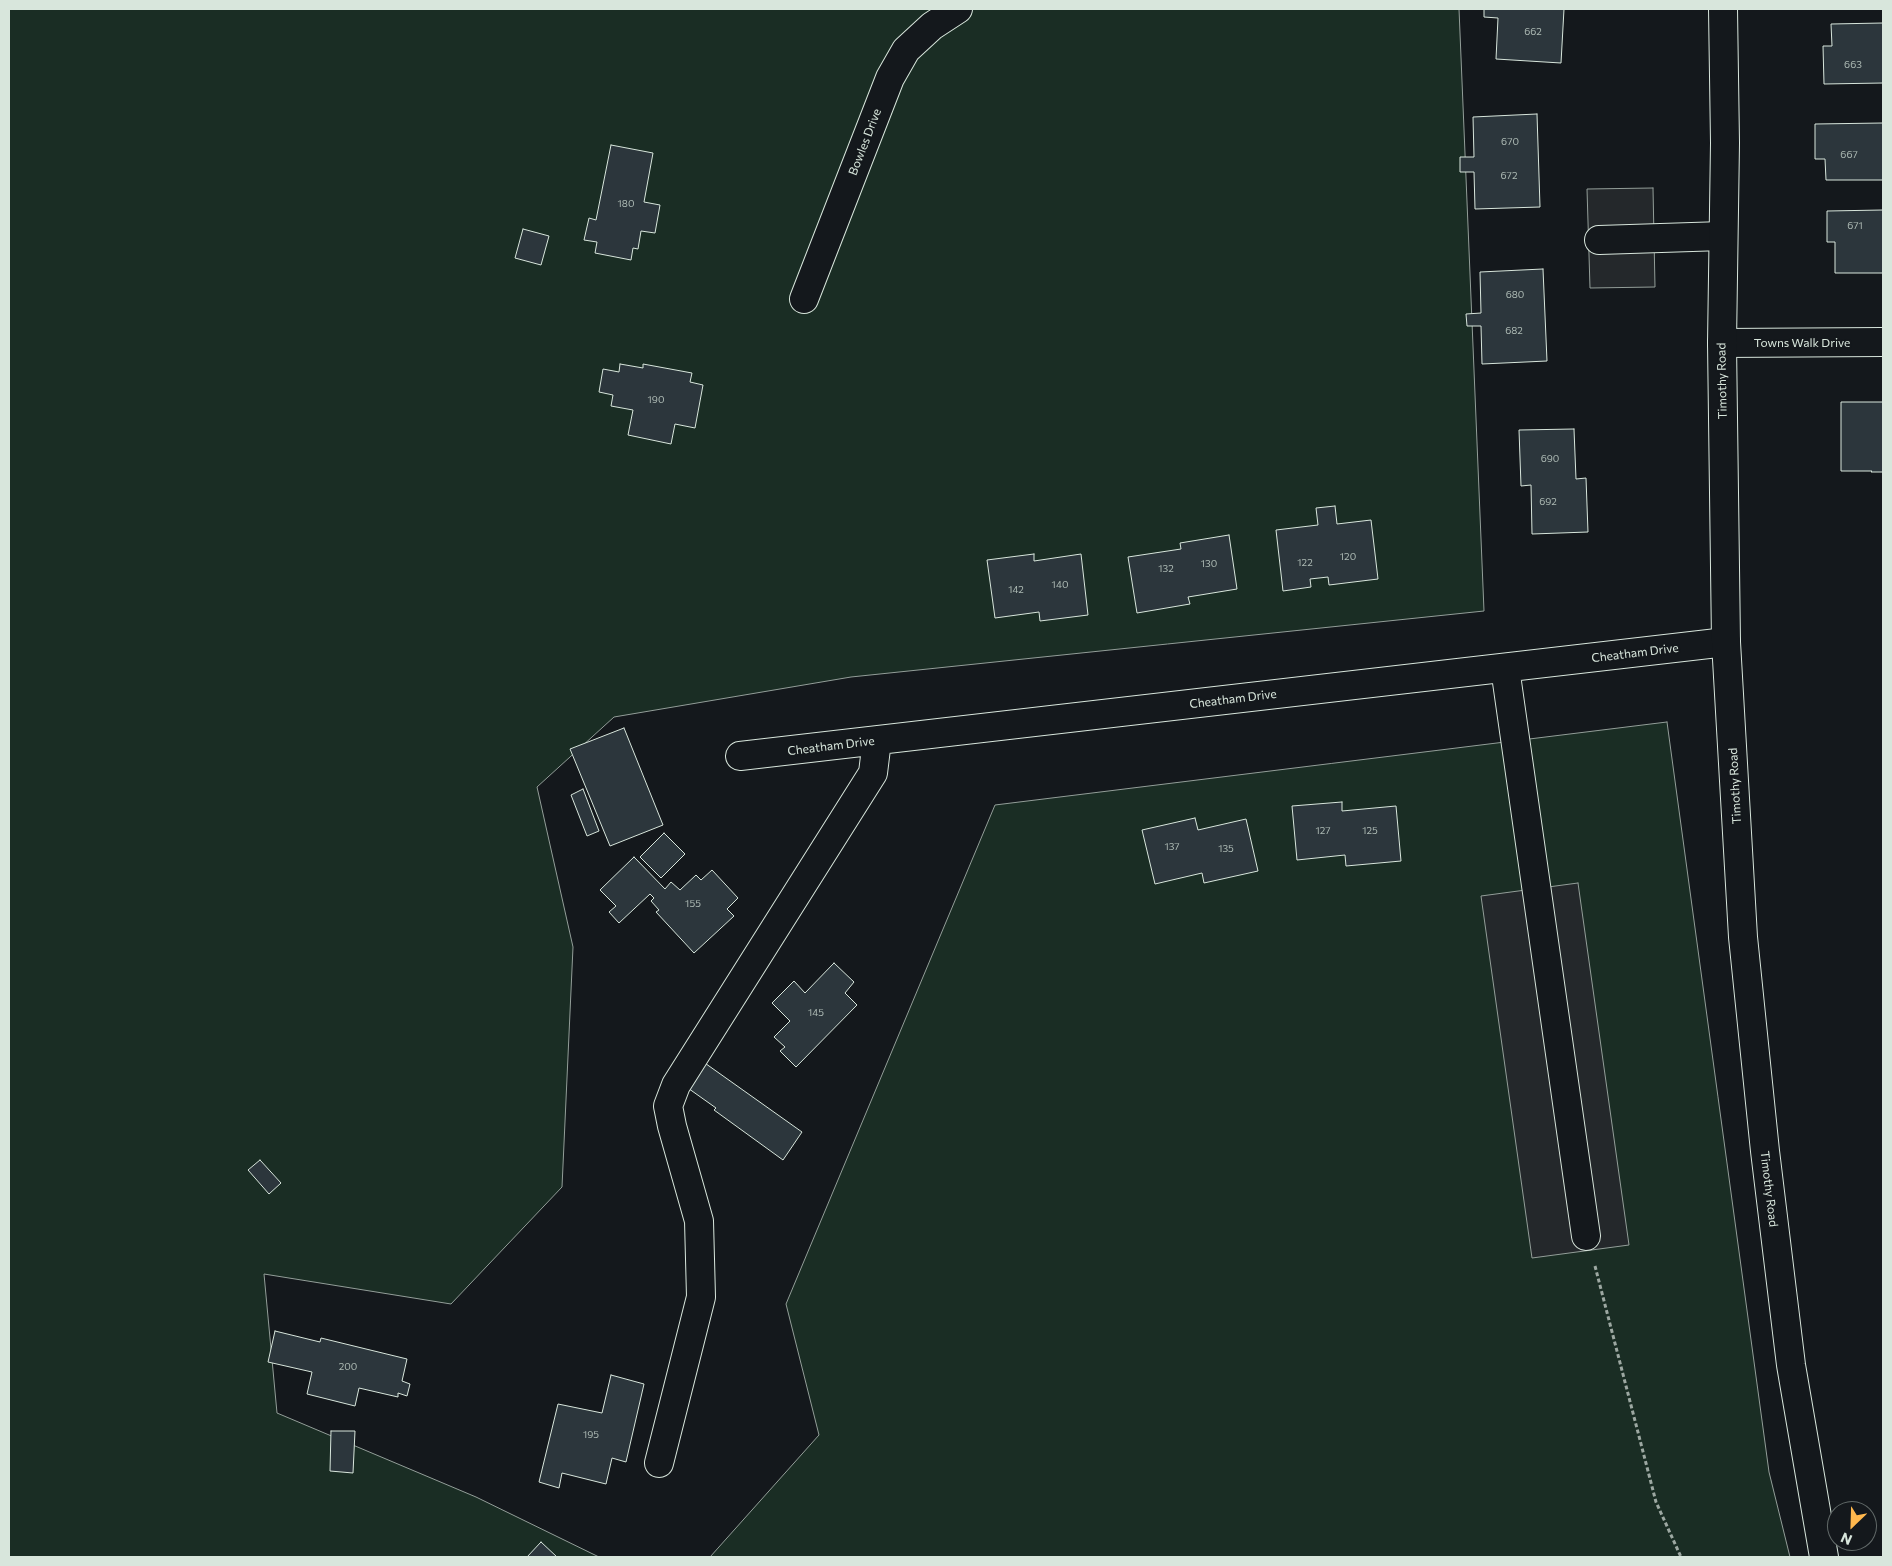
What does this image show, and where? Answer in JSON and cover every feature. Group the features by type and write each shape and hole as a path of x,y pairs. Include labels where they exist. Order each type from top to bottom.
{"main road":[{"name":"Bowles Drive","path":"804,299 890,78 906,50 932,26 958,9"},
{"name":"Timothy Road","path":"1723,9 1722,343 1726,642 1743,936 1764,1151 1792,1365 1824,1557"},
{"path":"1599,240 1723,236"},
{"name":"Towns Walk Drive","path":"1722,343 1883,342"},
{"name":"Cheatham Drive","path":"740,756 1726,642"},
{"path":"1505,668 1586,1236"},
{"path":"659,1464 701,1296 699,1221 668,1106 676,1085 873,773 877,740"}],"path":[{"path":"1586,1236 1656,1502 1681,1557"}],"green space":[{"path":"9,9 1459,9 1484,611 851,677 614,717 537,787 573,947 562,1187 451,1304 264,1274 277,1413 476,1497 599,1557 9,1557"},
{"path":"1667,722 1769,1472 1790,1557 710,1557 819,1435 786,1304 995,805"}],"shaded area":[{"path":"1653,188 1655,287 1590,288 1587,189"},
{"path":"1578,883 1629,1245 1532,1258 1481,896"}],"building":[{"path":"1484,9 1564,9 1561,63 1496,59 1498,18 1484,17"},
{"path":"1883,23 1883,83 1824,84 1823,46 1832,46 1831,24"},
{"path":"1537,114 1540,207 1475,209 1474,172 1460,172 1460,157 1474,157 1473,117"},
{"path":"1883,123 1883,180 1826,180 1825,159 1815,159 1815,124"},
{"path":"611,145 653,153 644,202 660,205 655,233 641,231 638,249 633,248 631,260 595,253 597,242 584,240 589,218 596,220"},
{"path":"1883,210 1883,273 1835,273 1835,242 1827,242 1827,211"},
{"path":"523,229 549,236 541,265 515,258"},
{"path":"1543,269 1547,361 1482,364 1481,326 1467,326 1466,314 1481,313 1480,272"},
{"path":"620,364 643,368 643,364 692,373 690,382 703,385 695,428 675,424 671,444 628,435 633,410 611,406 613,395 599,392 603,369 619,372"},
{"path":"1841,402 1883,402 1883,472 1841,471"},
{"path":"1574,429 1576,479 1586,478 1588,532 1532,534 1531,485 1521,486 1519,430"},
{"path":"1335,506 1337,524 1371,520 1378,579 1329,585 1328,577 1310,579 1311,587 1283,591 1276,530 1318,525 1316,508"},
{"path":"1229,535 1237,589 1188,597 1190,604 1137,613 1128,557 1181,549 1180,543"},
{"path":"1034,554 1034,561 1081,554 1088,615 1040,621 1039,612 995,618 987,560"},
{"path":"624,728 663,825 610,846 570,749"},
{"path":"583,789 599,831 587,836 571,795"},
{"path":"1342,802 1342,811 1396,806 1401,861 1346,866 1345,855 1297,860 1292,806"},
{"path":"1195,818 1198,830 1246,819 1258,871 1204,883 1202,873 1155,884 1142,830"},
{"path":"664,833 685,854 661,878 640,857"},
{"path":"634,857 665,889 671,882 680,890 696,875 701,880 712,870 738,898 727,909 734,916 694,953 656,912 659,910 651,901 654,898 650,894 619,923 609,912 616,906 600,890"},
{"path":"834,963 854,982 845,993 857,1005 796,1067 780,1051 785,1047 774,1037 790,1021 772,1003 794,981 805,993"},
{"path":"702,1061 802,1132 783,1160 714,1110 716,1108 685,1086"},
{"path":"260,1160 281,1183 269,1194 248,1170"},
{"path":"275,1331 320,1342 321,1338 407,1359 402,1381 410,1384 407,1396 398,1393 398,1397 359,1388 355,1406 307,1394 312,1372 268,1362"},
{"path":"611,1375 644,1384 626,1462 612,1458 606,1484 562,1473 559,1488 539,1482 558,1404 602,1413"},
{"path":"331,1431 355,1431 353,1473 330,1471"},
{"path":"541,1542 557,1557 527,1557"}]}
